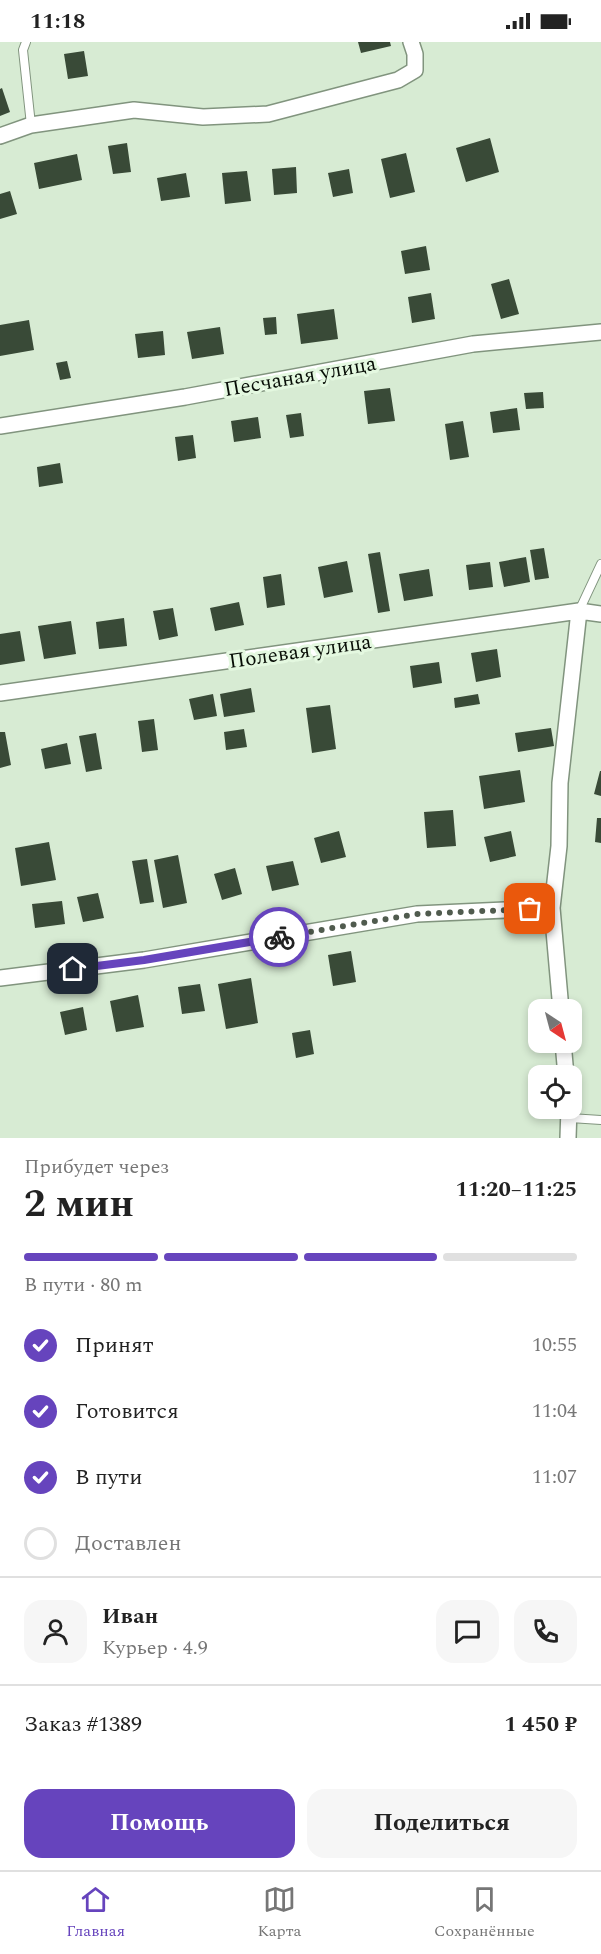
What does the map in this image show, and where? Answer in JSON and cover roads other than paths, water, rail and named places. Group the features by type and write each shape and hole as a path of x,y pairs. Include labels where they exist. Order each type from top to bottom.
{"street":[{"path":"0,136 31,125 134,110 203,117 268,114 398,80 415,70 415,54 411,42"},
{"name":"Песчаная улица","path":"0,426 184,397 473,344 601,332"},
{"path":"560,999 552,908 559,846 560,783 579,611"},
{"name":"Полевая улица","path":"0,693 579,611 601,614"},
{"path":"1,974 144,960 417,914 552,908"},
{"path":"568,1138 569,1119"}],"lane":[{"path":"26,42 23,50 31,125"},
{"path":"579,611 601,564"},
{"path":"582,1116 601,1120"}]}
